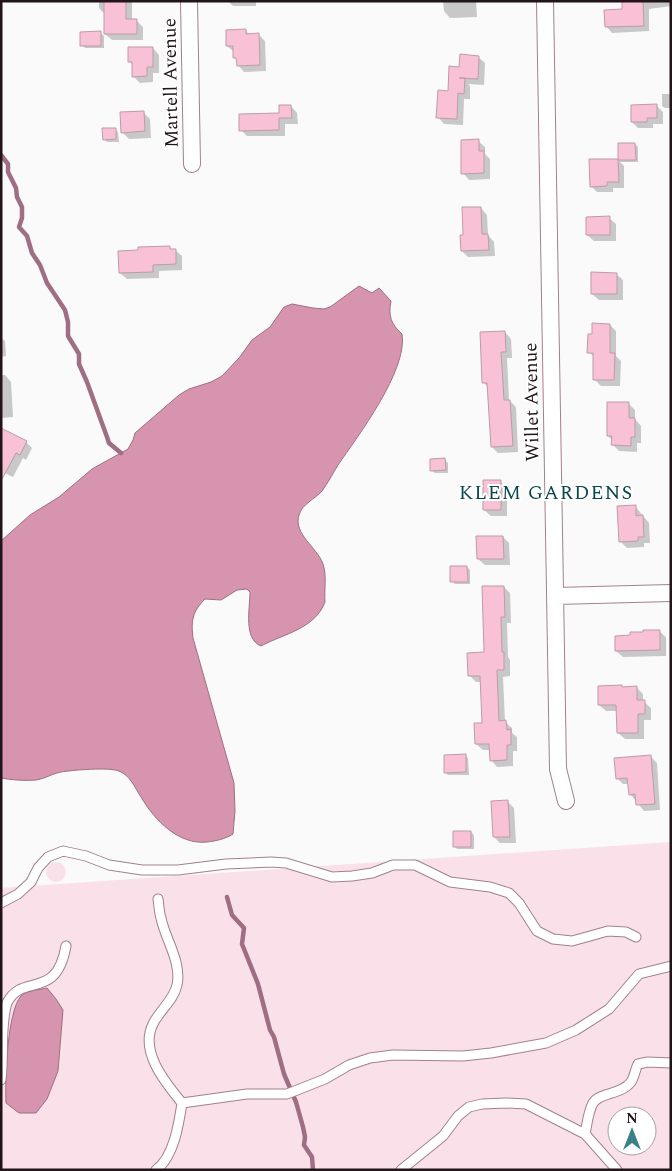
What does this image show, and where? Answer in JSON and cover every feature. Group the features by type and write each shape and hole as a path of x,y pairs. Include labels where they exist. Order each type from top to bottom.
{"street":[{"name":"Martell Avenue","path":"189,1 192,164"},
{"name":"Willet Avenue","path":"545,1 558,769 566,801"},
{"path":"556,596 671,592"}],"lane":[{"path":"1,903 18,894 31,882 38,868 48,857 62,852 86,856 109,865 142,870 178,870 226,864 271,862 286,863 332,877 372,873 393,865 415,865 450,882 490,887 509,893 519,904 536,931 553,939 572,941 608,931 626,932 636,937"},
{"path":"156,1170 167,1157 173,1142 179,1125 182,1103 159,1071 149,1048 152,1024 174,993 177,984 176,961 161,918 158,898"},
{"path":"1,1080 3,1015 6,1004 12,995 19,990 40,984 52,978 61,965 66,946"},
{"path":"182,1103 247,1094 287,1094 325,1079 349,1065 370,1058 393,1055 463,1056 546,1043 576,1030 609,1009 638,974 671,966"},
{"path":"585,1134 594,1102 604,1095 620,1091 632,1082 638,1064 648,1062 671,1063"},
{"path":"401,1170 443,1136 458,1116 469,1107 482,1104 526,1104 585,1134 617,1170"}],"shaded area":[{"path":"359,286 372,293 379,288 391,301 390,315 395,327 402,334 402,349 390,384 369,420 322,491 306,505 299,515 299,528 323,564 325,602 314,619 306,625 261,646 255,642 250,630 250,592 247,589 237,590 221,600 205,599 197,608 193,617 193,638 234,783 235,811 233,834 220,840 207,842 187,840 169,830 153,815 132,782 119,771 91,769 67,771 36,780 1,778 1,541 30,515 59,497 92,469 128,449 135,433 179,395 222,376 239,358 252,340 270,327 284,307 292,304 324,309 330,307"},
{"path":"671,842 671,1170 1,1170 1,888"},
{"path":"56,862 63,865 66,872 63,879 56,882 49,879 46,872 49,865"},
{"path":"47,988 63,1010 58,1071 47,1099 36,1113 19,1113 6,1103 7,1064 13,1016 16,1004 21,996 30,991"}],"building":[{"path":"104,1 126,1 126,19 137,19 137,34 104,34"},
{"path":"622,1 643,1 644,26 605,27 604,10 622,9"},
{"path":"246,29 246,34 259,33 260,65 237,66 236,58 233,58 233,46 226,46 226,30"},
{"path":"101,31 101,46 80,46 80,32"},
{"path":"128,47 153,47 153,67 147,67 147,76 132,77 132,62 128,62"},
{"path":"460,54 479,56 478,79 465,78 464,94 458,93 457,119 436,118 438,90 448,91 449,66 459,67"},
{"path":"657,104 657,118 647,118 647,122 631,122 631,105"},
{"path":"279,105 291,105 292,118 279,118 279,130 239,131 239,114 279,113"},
{"path":"144,111 145,131 121,133 120,112"},
{"path":"102,128 116,128 116,139 103,140"},
{"path":"479,139 479,151 484,151 484,173 461,174 461,140"},
{"path":"618,143 635,143 636,160 618,160"},
{"path":"589,159 618,159 619,182 607,182 607,186 590,187"},
{"path":"462,207 481,207 482,234 488,234 489,250 461,251 460,235 463,235"},
{"path":"610,216 610,235 586,235 586,217"},
{"path":"170,246 170,249 176,249 176,264 153,265 153,272 119,273 118,251 138,250 138,247"},
{"path":"591,272 617,273 617,294 591,294"},
{"path":"592,323 610,324 610,353 615,353 614,380 593,380 593,353 587,353 588,334 592,334"},
{"path":"505,331 506,352 501,352 504,400 510,400 513,446 491,447 487,383 482,383 480,332"},
{"path":"607,402 629,402 629,418 635,418 635,437 631,437 631,446 611,445 612,436 607,436"},
{"path":"1,428 27,441 20,455 16,453 1,481"},
{"path":"445,458 446,470 430,471 430,459"},
{"path":"483,480 501,480 501,510 483,510"},
{"path":"636,505 636,516 643,515 644,537 638,537 638,541 619,542 617,506"},
{"path":"476,536 503,536 504,559 477,559"},
{"path":"450,566 467,566 468,582 450,582"},
{"path":"482,586 504,586 505,617 501,617 504,670 497,670 499,721 506,720 507,730 511,729 511,745 507,745 507,760 490,761 489,744 475,744 474,723 482,723 480,676 468,676 467,653 484,652"},
{"path":"643,630 660,630 660,650 615,651 615,636 630,635 630,632 643,632"},
{"path":"622,685 622,687 637,686 637,700 645,700 645,714 638,714 638,733 617,733 616,705 598,705 598,686"},
{"path":"466,754 466,772 444,773 444,755"},
{"path":"651,755 655,804 636,805 635,794 629,795 627,778 616,779 614,758"},
{"path":"508,800 510,837 493,837 491,801"},
{"path":"453,831 471,831 471,847 453,847"}],"waterway":[{"path":"1,155 8,164 8,172 22,207 22,218 19,227 27,236 32,253 40,265 47,283 65,310 68,322 68,336 79,354 79,364 109,443 121,453"},
{"path":"227,897 232,915 244,928 242,944 258,984 284,1074 296,1102 305,1137 304,1145 312,1157 313,1170"}],"district":[{"name":"KLEM GARDENS","path":"546,493"}]}
